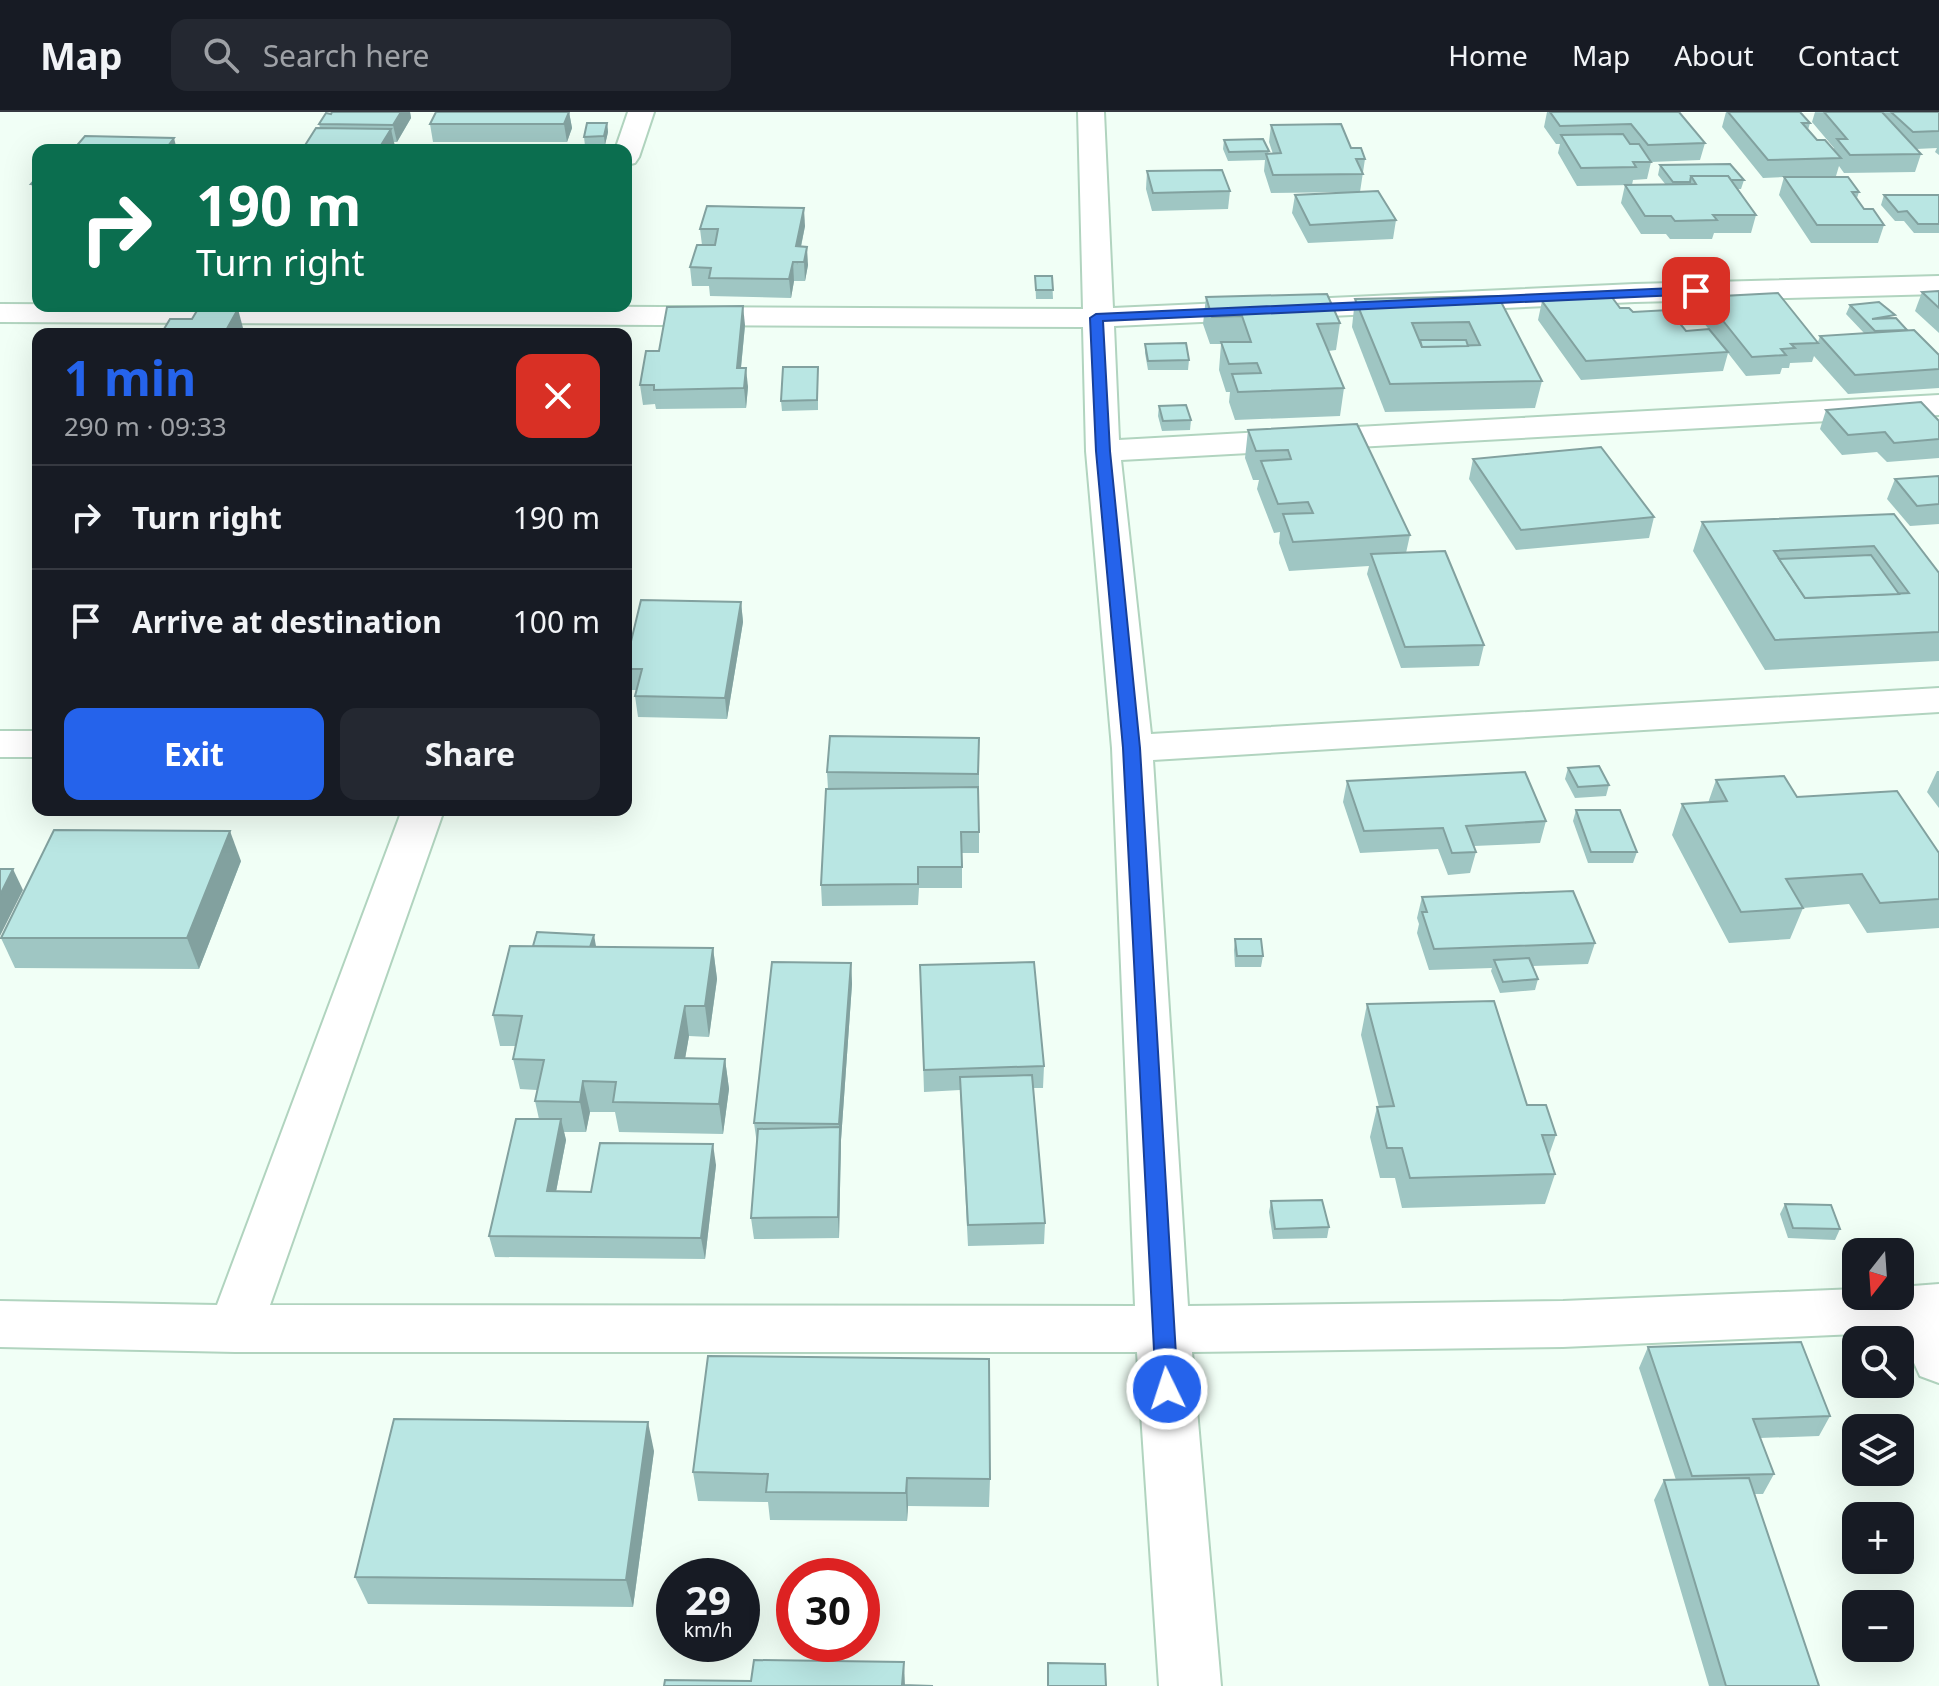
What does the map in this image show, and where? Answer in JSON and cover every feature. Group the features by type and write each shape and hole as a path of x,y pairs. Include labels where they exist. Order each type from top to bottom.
{"street":[{"path":"630,144 641,112"},
{"path":"1091,112 1103,451 1132,748 1163,1329 1190,1686"},
{"path":"0,313 573,319 1096,318 1619,293 1939,285"},
{"path":"1103,451 1803,415 1939,405"},
{"path":"1132,748 1939,700"},
{"path":"0,744 32,744"},
{"path":"235,1329 421,816"},
{"path":"0,1324 235,1329 1163,1329 1579,1322 1927,1308 1939,1359"}],"building":[{"path":"401,112 393,125 319,124 326,113"},
{"path":"436,112 569,112 564,124 430,124"},
{"path":"1550,112 1679,112 1705,143 1648,145 1631,124 1560,126"},
{"path":"1728,112 1800,112 1810,123 1802,123 1817,140 1825,140 1841,158 1768,160"},
{"path":"1824,112 1882,112 1921,154 1850,155 1837,139 1847,139"},
{"path":"1891,112 1939,112 1939,131 1913,132"},
{"path":"587,123 607,123 604,136 584,137"},
{"path":"1341,124 1351,148 1361,148 1365,159 1356,159 1363,174 1273,175 1266,154 1281,153 1271,125"},
{"path":"316,128 391,129 382,144 306,144"},
{"path":"1623,134 1630,144 1639,144 1651,162 1633,162 1636,167 1581,168 1561,135"},
{"path":"85,136 174,138 170,144 78,144"},
{"path":"1263,139 1269,151 1229,152 1224,140"},
{"path":"1730,164 1744,180 1731,180 1728,176 1691,176 1690,182 1673,182 1660,165"},
{"path":"1222,170 1230,191 1153,193 1147,171"},
{"path":"1691,176 1728,176 1756,215 1713,215 1717,220 1675,221 1671,216 1645,216 1625,185 1696,184"},
{"path":"1784,177 1848,177 1859,192 1852,192 1864,209 1873,209 1884,225 1817,225"},
{"path":"1378,191 1396,220 1310,225 1295,195"},
{"path":"1884,195 1939,195 1939,224 1918,224 1907,211 1898,212"},
{"path":"707,206 804,208 796,246 807,247 804,262 793,262 789,279 709,278 711,268 690,267 697,245 715,245 718,229 700,229"},
{"path":"1035,276 1052,276 1053,290 1036,290"},
{"path":"1939,291 1939,308 1922,292"},
{"path":"1778,293 1818,343 1791,344 1795,348 1781,349 1786,355 1752,357 1704,297"},
{"path":"1327,294 1340,323 1317,324 1344,388 1238,392 1232,374 1261,373 1257,363 1229,364 1221,342 1251,342 1242,316 1212,317 1206,297"},
{"path":"1498,296 1542,381 1390,384 1355,299","holes":["1469,322 1480,345 1422,347 1412,323"]},
{"path":"1611,296 1620,308 1629,308 1633,312 1669,310 1686,331 1709,329 1728,352 1586,361 1542,301"},
{"path":"1879,302 1895,315 1872,319 1896,318 1907,330 1875,331 1850,305"},
{"path":"743,306 737,368 746,368 744,388 654,390 654,385 640,385 646,351 659,351 667,307"},
{"path":"196,312 236,312 227,328 165,328 170,319 192,319"},
{"path":"1914,330 1939,355 1939,369 1855,375 1820,336"},
{"path":"1420,340 1466,340 1468,346 1422,347"},
{"path":"1186,343 1189,360 1148,361 1145,344"},
{"path":"783,367 818,367 817,400 781,401"},
{"path":"1921,402 1939,421 1939,439 1894,443 1885,432 1848,435 1826,410"},
{"path":"1186,405 1191,420 1163,421 1159,406"},
{"path":"1357,424 1410,535 1293,542 1283,514 1313,513 1308,502 1278,504 1261,461 1291,459 1288,450 1256,451 1248,430"},
{"path":"1601,447 1654,517 1521,530 1473,459"},
{"path":"1939,476 1939,504 1917,506 1895,479"},
{"path":"1894,514 1939,573 1939,632 1775,640 1702,522","holes":["1874,546 1909,593 1805,598 1774,551"]},
{"path":"1445,551 1484,645 1405,647 1371,554"},
{"path":"1871,555 1899,594 1805,598 1779,559"},
{"path":"641,600 741,602 725,698 635,696 642,669 632,669 632,637"},
{"path":"830,736 979,738 978,774 827,772"},
{"path":"1599,766 1609,785 1578,787 1568,768"},
{"path":"1525,772 1546,821 1466,826 1476,852 1452,853 1443,828 1364,831 1347,781"},
{"path":"1784,776 1797,797 1897,791 1939,853 1939,899 1880,903 1862,874 1786,879 1803,908 1741,912 1682,804 1727,801 1716,780"},
{"path":"978,787 979,832 961,832 962,867 918,867 918,884 821,885 826,789"},
{"path":"1576,810 1620,810 1637,852 1591,852"},
{"path":"54,830 230,831 187,938 1,938"},
{"path":"0,869 13,869 0,895"},
{"path":"1573,891 1595,943 1434,949 1422,912 1427,912 1422,897"},
{"path":"537,932 594,935 590,947 533,946"},
{"path":"1235,939 1261,939 1263,956 1237,956"},
{"path":"510,946 713,948 705,1006 685,1006 675,1058 725,1059 719,1104 613,1102 616,1082 583,1081 580,1102 535,1101 544,1060 513,1059 522,1016 493,1015"},
{"path":"1529,958 1538,979 1503,982 1494,960"},
{"path":"772,962 851,963 839,1124 754,1123"},
{"path":"1034,962 1044,1066 924,1070 920,965"},
{"path":"1494,1001 1527,1105 1546,1105 1556,1135 1542,1135 1555,1174 1410,1178 1402,1148 1387,1148 1377,1107 1394,1106 1367,1004"},
{"path":"1032,1075 1045,1223 968,1225 960,1077"},
{"path":"516,1119 561,1119 547,1191 591,1192 600,1143 713,1144 701,1238 489,1236"},
{"path":"840,1127 838,1217 751,1218 758,1129"},
{"path":"1322,1200 1329,1227 1275,1229 1271,1201"},
{"path":"1785,1204 1831,1205 1840,1229 1793,1228"},
{"path":"1801,1342 1830,1416 1753,1419 1774,1474 1692,1476 1648,1347"},
{"path":"708,1356 989,1359 990,1479 907,1478 906,1493 766,1492 768,1474 693,1472"},
{"path":"394,1419 648,1422 626,1580 355,1577"},
{"path":"1749,1478 1819,1686 1726,1686 1664,1480"},
{"path":"760,1660 904,1662 902,1685 933,1686 664,1686 665,1680 751,1681 754,1662"},
{"path":"1048,1663 1105,1664 1106,1686 1048,1686"}],"route":[{"path":"1167,1389 1132,748 1103,451 1096,318 1696,291"}]}
